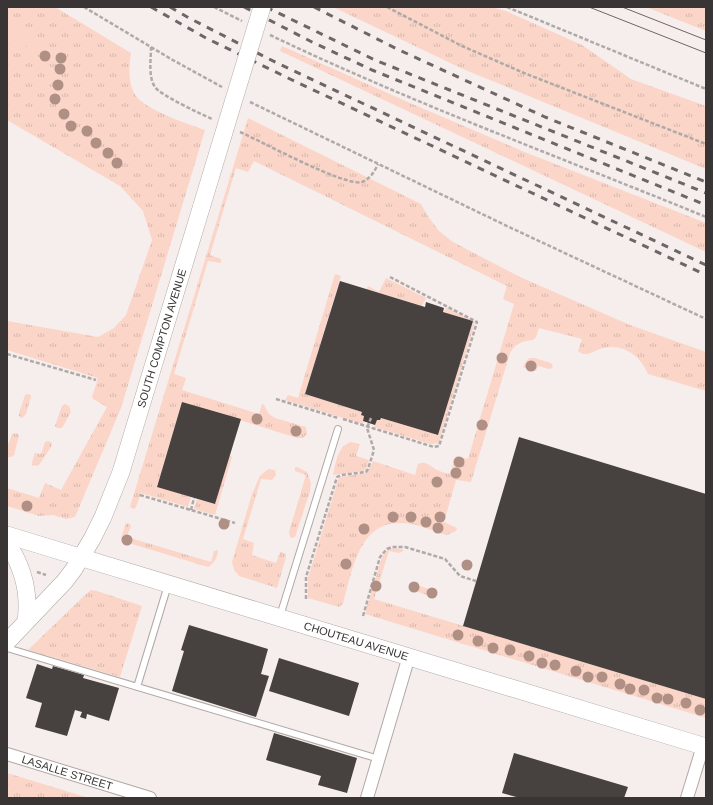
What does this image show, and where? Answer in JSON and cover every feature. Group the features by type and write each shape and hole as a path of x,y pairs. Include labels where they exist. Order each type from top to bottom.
{"main road":[{"name":"SOUTH COMPTON AVENUE","path":"7,642 66,580 82,558 103,517 121,472 262,7"},
{"name":"CHOUTEAU AVENUE","path":"7,535 704,746"},
{"path":"7,543 20,564 26,585 28,609 26,621"}],"street":[{"path":"367,798 409,656"},
{"path":"687,798 704,746"},
{"name":"LASALLE STREET","path":"7,754 150,798"}],"lane":[{"path":"280,618 338,429"},
{"path":"137,687 169,584"},
{"path":"7,648 379,759"}],"path":[{"path":"84,7 224,88"},
{"path":"214,7 249,24"},
{"path":"387,7 462,46 503,64 706,144"},
{"path":"507,7 706,89"},
{"path":"264,31 321,59 399,93 706,217"},
{"path":"152,47 150,72 155,88 174,100 214,120"},
{"path":"244,99 706,319"},
{"path":"235,129 326,173 352,182 362,182 371,176 378,164"},
{"path":"276,399 434,447 439,446 477,322 390,277"},
{"path":"7,354 96,380"},
{"path":"306,599 306,577 336,479 339,476 366,472 368,469 374,450 368,427 371,418"},
{"path":"140,495 235,523"},
{"path":"191,510 194,498"},
{"path":"363,616 380,557 387,549 392,547 405,547 446,558 460,576 476,581"}],"green space":[{"path":"7,7 55,7 131,53 129,68 131,84 134,93 139,99 155,110 205,130 121,408 75,517 66,519 53,515 39,516 7,506 7,488 39,498 45,483 61,490 107,407 92,397 98,378 7,350 7,321 98,337 114,328 126,315 152,240 143,211 120,186 7,120"},
{"path":"333,7 491,7 506,11 582,45 631,79 706,106 706,169 463,69"},
{"path":"646,7 706,7 706,31"},
{"path":"7,22 56,59 57,62 54,64 50,63 7,32"},
{"path":"282,46 522,151 706,223 706,252 280,51"},
{"path":"248,118 421,204 439,231 453,242 520,277 630,325 706,352 706,391 648,374 641,362 630,352 624,349 610,347 584,354 578,351 582,339 539,328 536,337 533,340 520,343 510,353 471,482 456,480 444,522 457,528 456,531 447,535 405,523 385,525 374,531 366,540 359,552 343,604 339,607 308,598 308,578 339,477 367,473 373,461 415,475 418,464 421,463 428,464 439,471 450,474 456,456 468,459 514,304 503,299 507,286 254,161 248,172 236,168 210,255 221,259 221,263 208,261 174,374 186,378 182,390 259,414 262,404 269,414 275,418 306,427 307,434 303,438 297,438 182,402 157,486 191,497 188,507 141,493 136,507 134,509 130,507"},
{"path":"335,274 341,276 305,394 362,412 364,416 363,424 285,400 288,395 298,398"},
{"path":"386,278 426,298 422,306 367,289 368,286 379,292"},
{"path":"446,307 475,322 439,443 431,444 374,427 377,420 380,420 381,418 438,435 473,321 444,312"},
{"path":"530,358 551,363 553,366 549,369 538,366 536,371 523,367"},
{"path":"25,395 31,395 31,397 26,414 22,418 19,416 19,413"},
{"path":"65,404 69,406 71,412 62,428 57,428 55,426 62,406"},
{"path":"15,433 19,436 14,455 7,457 7,445 12,434"},
{"path":"48,441 52,443 51,447 39,465 32,465 35,453 41,454 45,442"},
{"path":"351,442 360,444 356,456 369,460 366,469 364,471 333,475 336,460 340,451 346,444"},
{"path":"229,456 232,457 215,515 194,509 197,499 215,504"},
{"path":"295,467 307,472 311,483 310,491 295,537 292,538 290,537 289,532 306,475 295,471"},
{"path":"268,469 275,470 276,475 272,480 261,479 243,539 254,543 252,555 276,563 280,552 286,554 277,588 239,576 234,570 232,562 252,494 260,476"},
{"path":"126,523 130,524 131,526 127,537 211,562 214,551 218,550 218,553 214,562 208,567 122,541 121,538"},
{"path":"396,548 404,550 399,553 389,551 374,599 706,699 706,718 365,614 382,557 389,549"},
{"path":"413,584 436,591 436,596 433,597 412,590 410,586"},
{"path":"91,590 142,606 120,677 28,650"},
{"path":"7,773 89,798 7,798"}],"building":[{"path":"340,281 425,307 426,302 444,308 443,312 473,321 438,435 381,418 380,420 377,420 375,425 363,421 364,416 361,415 362,412 305,394"},
{"path":"182,402 241,419 215,504 157,487"},
{"path":"519,437 706,494 706,699 463,626"},
{"path":"189,625 268,649 261,674 269,676 256,717 172,691 184,651 181,650"},
{"path":"279,658 359,683 349,716 269,691"},
{"path":"37,664 52,669 53,666 84,675 83,678 119,688 109,721 87,714 86,719 80,717 82,712 75,710 67,736 35,727 42,703 26,698"},
{"path":"274,733 357,758 347,793 318,785 321,776 266,760"},
{"path":"514,753 628,787 624,798 520,798 502,793"}],"tram line":[{"path":"589,7 706,53"},
{"path":"622,7 706,40"}],"railway":[{"path":"151,7 206,38 288,78 706,275"},
{"path":"170,7 277,63 706,265"},
{"path":"244,7 312,42 372,70 706,205"},
{"path":"266,7 375,60 706,193"},
{"path":"314,7 397,49 545,117 706,182"}]}
